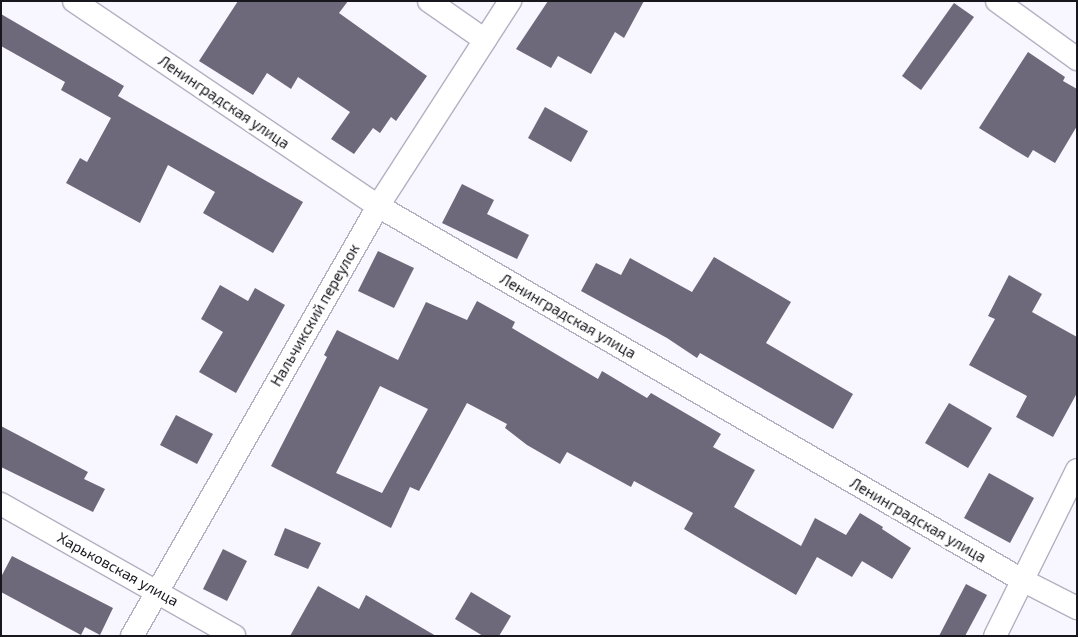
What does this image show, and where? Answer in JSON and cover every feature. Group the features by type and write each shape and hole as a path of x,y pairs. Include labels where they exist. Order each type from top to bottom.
{"street":[{"name":"Ленинградская улица","path":"74,1 378,206 1022,580 1077,608"},
{"path":"429,1 485,40"},
{"name":"Нальчикский переулок","path":"132,636 156,590 378,206 510,1"},
{"path":"998,1 1077,59"},
{"path":"995,636 1077,470"},
{"name":"Харьковская улица","path":"1,504 156,590 234,636"}],"building":[{"path":"238,1 348,1 339,13 427,76 396,121 391,117 380,133 373,128 354,154 331,139 350,112 298,77 291,89 267,73 253,95 199,61"},
{"path":"548,1 644,1 624,38 615,32 591,74 558,56 551,68 516,49"},
{"path":"954,3 974,17 921,90 902,76"},
{"path":"1,14 124,86 118,96 303,202 273,253 203,213 215,192 168,165 140,223 66,183 80,158 87,162 111,118 61,90 65,82 1,46"},
{"path":"1028,52 1065,77 1063,81 1077,89 1077,126 1055,163 1033,150 1028,158 979,128"},
{"path":"545,107 588,131 571,162 528,138"},
{"path":"462,184 494,200 487,214 529,235 517,259 442,223"},
{"path":"378,251 414,268 394,308 358,291"},
{"path":"714,257 791,302 766,343 853,394 833,429 700,353 697,358 667,338 581,291 596,263 621,275 630,258 692,292"},
{"path":"1009,275 1042,294 1032,312 1077,337 1077,393 1053,437 1016,417 1027,396 969,365 995,319 988,316"},
{"path":"220,285 248,301 255,288 285,305 236,393 199,372 223,332 201,319"},
{"path":"477,301 515,322 512,328 598,379 602,371 647,398 651,393 721,434 713,447 755,470 734,507 801,546 815,518 846,535 860,513 911,548 892,579 862,561 852,577 817,557 796,595 684,529 693,513 634,481 631,487 567,452 560,464 527,445 505,428 507,424 467,403 419,491 410,487 391,528 271,466 327,357 324,355 337,330 398,360 426,302 467,320","holes":["380,386 428,409 382,493 336,473"]},
{"path":"949,403 992,428 968,468 925,443"},
{"path":"176,415 213,434 197,464 160,445"},
{"path":"1,426 88,472 84,479 105,489 93,512 1,467"},
{"path":"989,473 1034,498 1010,543 964,518"},
{"path":"285,528 321,543 308,569 274,555"},
{"path":"223,549 247,561 227,601 203,589"},
{"path":"12,556 113,608 100,635 85,627 81,635 1,592 1,577"},
{"path":"966,584 987,595 965,636 939,636"},
{"path":"318,586 359,609 366,595 436,636 290,636"},
{"path":"471,592 511,616 499,636 483,636 455,619"}]}
